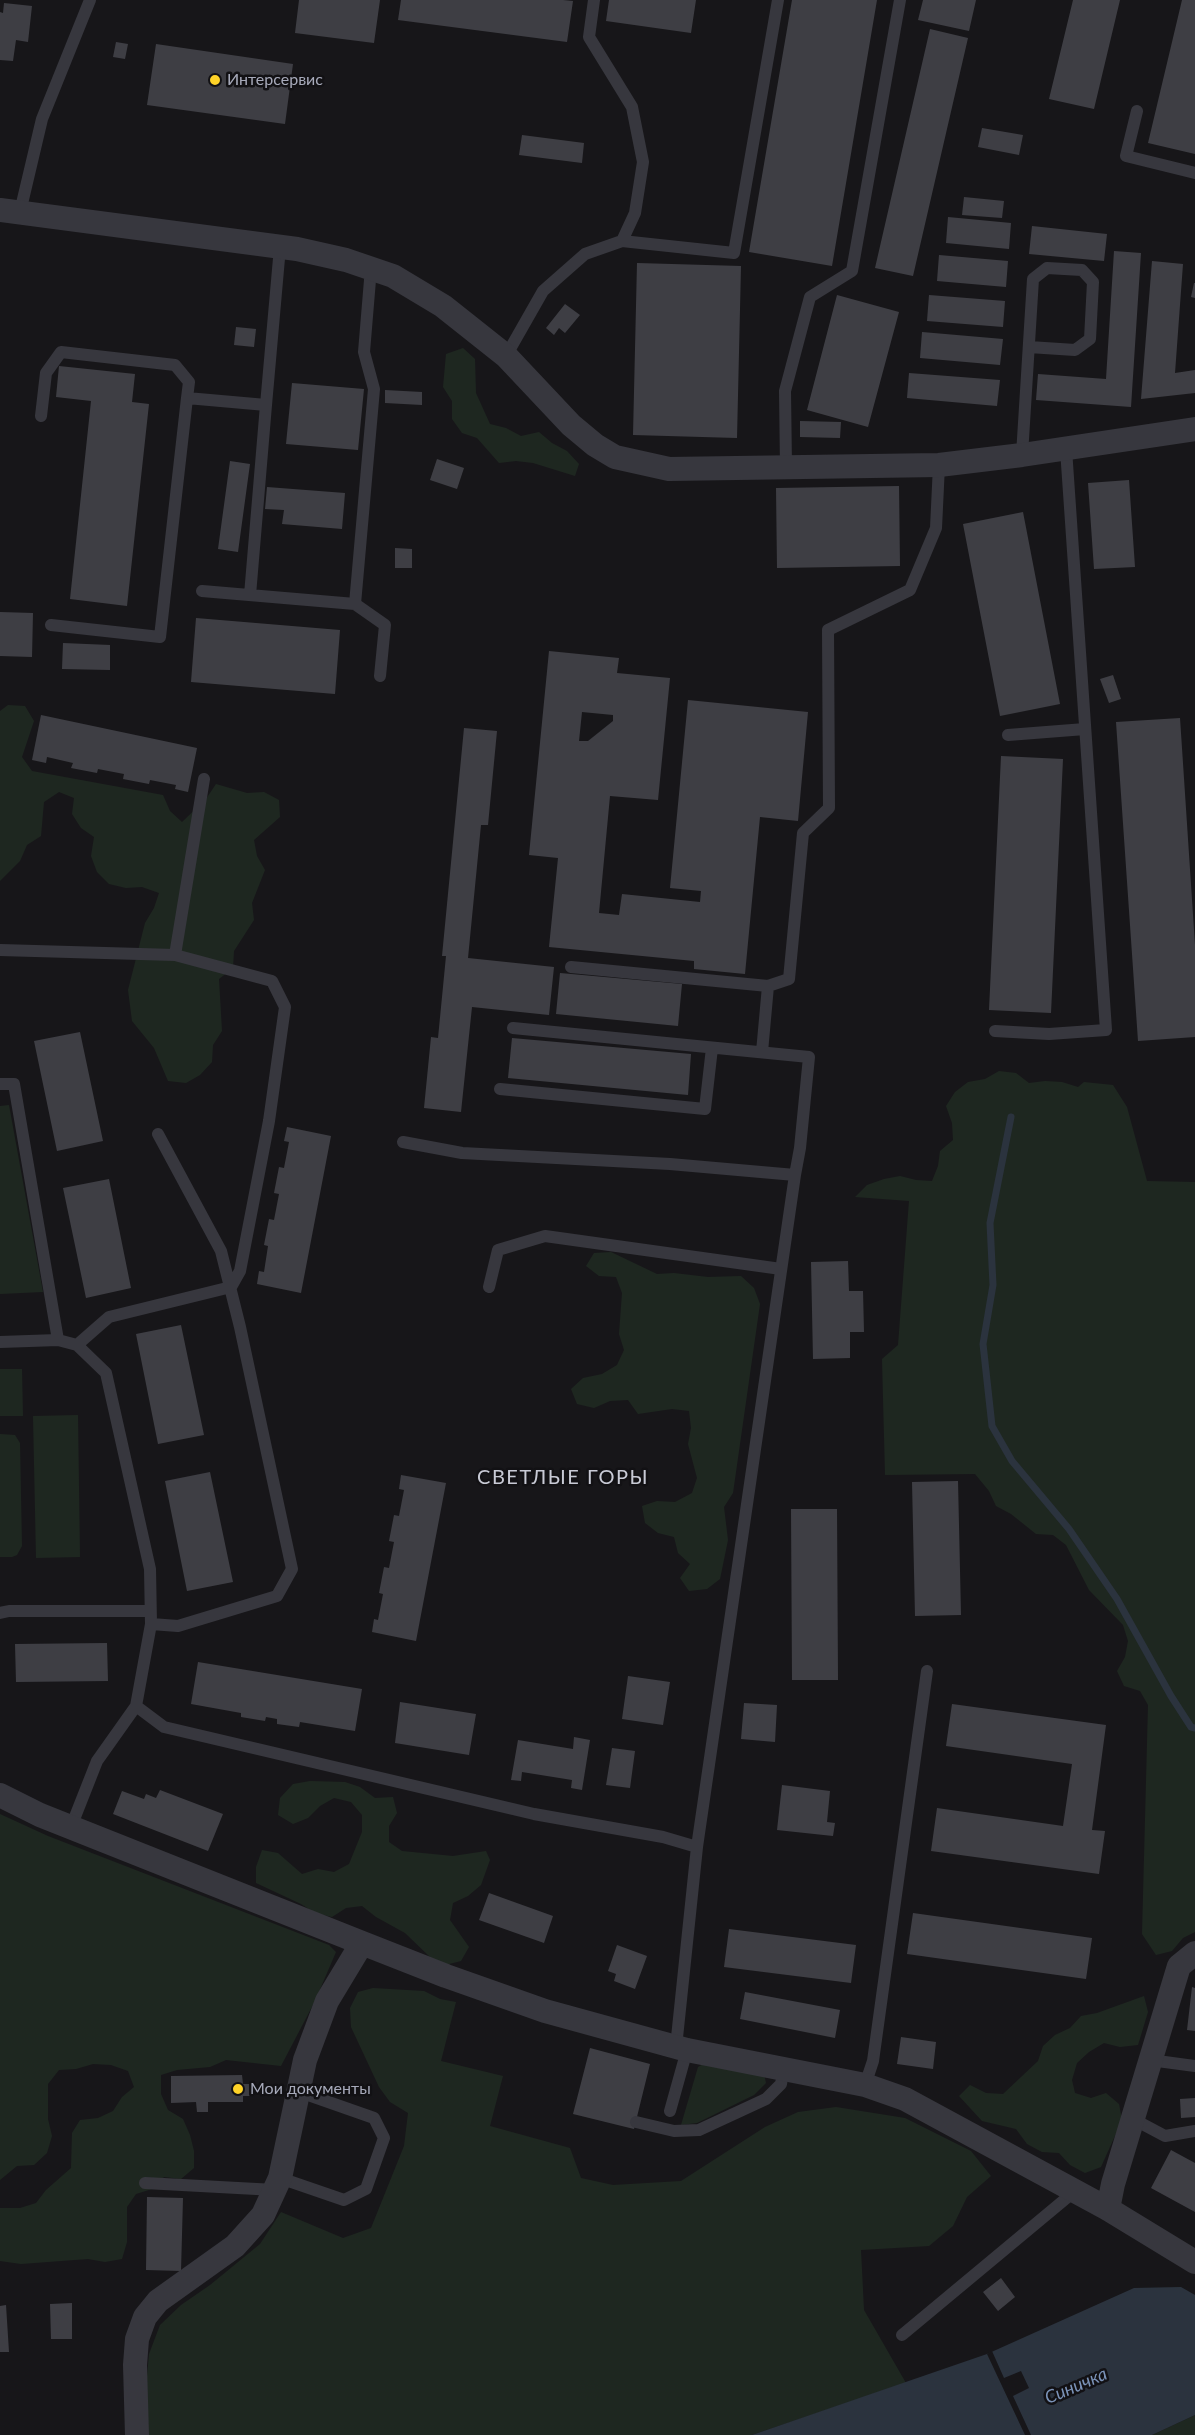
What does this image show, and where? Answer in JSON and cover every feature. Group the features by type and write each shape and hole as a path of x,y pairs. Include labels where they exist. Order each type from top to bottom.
{"street":[{"path":"10,211 280,247 346,260 393,276 443,306 506,357 571,424 595,445 615,457 669,469 939,465 1066,449 1195,429"},
{"path":"0,1795 71,1827 362,1943 545,2011 681,2048 865,2085 905,2099 1108,2209 1195,2262"},
{"path":"138,2435 135,2365 137,2339 145,2318 158,2301 242,2239 263,2215 278,2184 304,2060 327,2001 362,1943"},
{"path":"1108,2209 1113,2184 1179,1966 1195,1953"}],"lane":[{"path":"10,211 42,119 90,0"},
{"path":"594,0 589,37 632,107 643,162 639,195 622,240"},
{"path":"506,357 543,291 585,254 622,240 734,253 778,0"},
{"path":"786,467 785,391 810,297 852,271 900,0"},
{"path":"1137,111 1126,156 1195,173"},
{"path":"250,595 280,247"},
{"path":"355,604 374,389 364,352 371,268"},
{"path":"1022,455 1033,279 1047,268 1082,270 1093,282 1090,339 1075,350 1029,347"},
{"path":"41,416 45,373 61,352 175,365 189,382 160,637 51,624"},
{"path":"187,398 266,405"},
{"path":"995,1031 1049,1034 1106,1030 1066,449"},
{"path":"571,967 768,986 789,979 803,833 829,808 828,630 910,590 936,528 939,465"},
{"path":"202,591 355,604 385,625 381,676"},
{"path":"1008,735 1085,729"},
{"path":"175,955 204,779"},
{"path":"0,950 175,955 272,981 285,1007 269,1121 240,1271 231,1287 109,1317 77,1345"},
{"path":"762,1052 768,986"},
{"path":"513,1028 809,1057 800,1148 697,1847 681,2048 670,2111"},
{"path":"500,1089 705,1109 712,1048"},
{"path":"0,1084 14,1084 58,1340"},
{"path":"151,1624 178,1626 277,1596 292,1569 231,1287 221,1251 158,1134"},
{"path":"403,1142 462,1153 670,1164 795,1175"},
{"path":"489,1287 498,1250 545,1236 781,1269"},
{"path":"0,1342 58,1340 77,1345 106,1373 150,1569 151,1624 136,1706 97,1761 71,1827"},
{"path":"0,1613 9,1611 150,1611"},
{"path":"865,2085 873,2061 927,1671"},
{"path":"136,1706 164,1727 534,1814 663,1837 697,1847"},
{"path":"1150,2060 1195,2066"},
{"path":"636,2122 683,2133 699,2130 766,2099 781,2084 784,2067"},
{"path":"145,2183 278,2184 344,2200 366,2189 384,2138 374,2118 297,2091"},
{"path":"1132,2119 1165,2136 1195,2131"},
{"path":"902,2335 1075,2191"}],"shaded area":[{"path":"463,348 475,359 476,393 490,424 506,428 521,436 539,432 552,443 567,451 579,464 575,476 533,463 516,461 499,463 477,438 462,433 452,419 452,401 443,387 446,354"},
{"path":"8,705 25,706 34,721 22,757 32,771 163,795 170,811 182,822 206,799 216,784 247,793 264,792 279,800 280,817 254,840 257,856 265,870 252,903 254,920 234,951 233,968 219,979 222,1031 213,1045 212,1062 200,1075 186,1083 168,1081 154,1048 132,1021 128,990 145,923 154,908 159,893 142,887 126,888 109,884 97,872 91,856 94,837 81,828 72,814 74,798 59,792 44,802 41,836 27,845 20,861 0,881 0,711"},
{"path":"999,1071 1016,1073 1029,1083 1062,1082 1078,1087 1084,1082 1113,1085 1127,1107 1147,1181 1195,1182 1195,1932 1183,1938 1172,1951 1156,1955 1142,1934 1148,1705 1140,1691 1124,1686 1117,1671 1125,1657 1128,1641 1123,1625 1089,1590 1066,1545 1053,1535 1036,1534 1011,1514 996,1506 989,1491 975,1474 885,1475 882,1359 898,1345 909,1201 855,1197 867,1185 884,1179 900,1176 932,1181 938,1166 940,1151 953,1140 952,1123 946,1106 955,1092 968,1082 985,1079"},
{"path":"9,1105 43,1292 0,1294 0,1106"},
{"path":"611,1252 657,1274 741,1276 754,1288 760,1304 733,1493 724,1507 728,1540 720,1579 707,1589 689,1591 680,1578 690,1564 678,1553 674,1537 658,1533 645,1523 642,1506 657,1501 675,1502 692,1493 697,1478 688,1444 691,1428 689,1411 672,1409 638,1414 628,1400 610,1401 594,1408 577,1404 571,1389 583,1378 602,1374 617,1365 624,1350 619,1334 622,1293 616,1277 599,1276 586,1266 594,1253"},
{"path":"0,1369 22,1369 23,1416 0,1416"},
{"path":"78,1415 80,1557 36,1558 33,1416"},
{"path":"0,1434 15,1435 20,1443 22,1546 17,1555 12,1557 0,1557"},
{"path":"310,1781 345,1782 360,1787 375,1798 393,1797 397,1813 389,1826 389,1842 402,1851 453,1856 486,1851 490,1860 481,1885 468,1896 453,1903 450,1920 469,1947 461,1961 445,1965 431,1958 405,1933 376,1917 362,1906 346,1908 332,1917 315,1913 256,1883 256,1867 262,1850 278,1853 302,1874 318,1869 334,1872 349,1864 362,1832 362,1815 351,1802 334,1798 320,1806 308,1818 293,1824 278,1815 280,1798 293,1784"},
{"path":"0,1814 48,1836 329,1945 336,1952 315,2001 281,2066 226,2060 210,2067 177,2070 161,2075 161,2094 168,2110 183,2119 190,2135 194,2151 194,2168 181,2179 164,2177 152,2189 136,2194 127,2207 127,2242 122,2259 105,2262 88,2259 21,2264 0,2261 0,2208 20,2208 36,2203 46,2190 71,2168 72,2133 80,2120 98,2118 113,2111 122,2097 134,2087 128,2071 111,2065 93,2064 76,2069 59,2070 48,2084 48,2119 52,2136 47,2153 34,2165 17,2166 0,2180"},
{"path":"373,1988 424,1991 440,1999 456,2002 441,2061 503,2076 490,2126 570,2148 581,2178 613,2185 681,2181 765,2127 798,2112 836,2107 905,2118 971,2151 991,2176 967,2197 953,2226 929,2246 861,2250 864,2310 906,2383 752,2435 148,2435 146,2387 149,2354 160,2325 181,2305 210,2285 260,2244 281,2212 343,2238 371,2228 404,2146 408,2113 390,2102 379,2087 351,2027 350,2008 358,1992"},
{"path":"1144,1996 1148,2012 1138,2045 1120,2047 1104,2043 1077,2063 1072,2080 1075,2093 1091,2098 1106,2093 1119,2104 1122,2120 1101,2167 1085,2173 1070,2165 1059,2153 1042,2152 1027,2144 1016,2129 982,2121 959,2096 970,2085 986,2093 1003,2094 1038,2061 1043,2046 1055,2035 1070,2028 1081,2016 1097,2013"},
{"path":"705,2063 764,2074 766,2083 754,2095 697,2123 681,2125 698,2067"},
{"path":"1195,2415 1195,2435 1152,2435"}],"water":[{"name":"Синичка","path":"1181,2287 1195,2295 1195,2415 1152,2435 752,2435 987,2354 1134,2288"}],"pier":[{"path":"992,2351 1004,2378 1021,2371 1029,2388 1013,2396 1031,2435 1025,2435 987,2354"}],"building":[{"path":"299,0 380,0 374,43 295,33"},
{"path":"401,0 573,1 567,42 398,20"},
{"path":"609,0 696,0 691,33 606,21"},
{"path":"792,0 877,0 832,266 749,252"},
{"path":"923,0 976,0 969,31 918,20"},
{"path":"1073,0 1120,0 1094,109 1049,99"},
{"path":"1182,0 1195,0 1195,154 1148,143"},
{"path":"4,3 32,6 28,42 16,40 13,61 0,60 0,12 3,13"},
{"path":"930,29 968,38 913,276 875,268"},
{"path":"116,42 128,44 125,59 113,57"},
{"path":"156,44 293,64 285,124 147,105"},
{"path":"982,128 1023,135 1019,155 978,147"},
{"path":"522,135 584,143 582,163 519,155"},
{"path":"964,197 1004,201 1002,218 962,215"},
{"path":"948,217 1011,223 1009,249 946,243"},
{"path":"1032,226 1107,234 1104,261 1029,254"},
{"path":"1114,251 1141,253 1131,407 1036,400 1038,374 1106,379"},
{"path":"939,255 1008,261 1006,287 937,281"},
{"path":"1152,261 1183,264 1175,373 1195,370 1195,393 1141,399"},
{"path":"637,263 741,266 737,438 633,435"},
{"path":"1195,283 1195,298 1191,297"},
{"path":"837,295 899,312 868,427 807,410"},
{"path":"929,295 1005,301 1003,327 927,321"},
{"path":"565,304 580,315 565,333 559,328 554,335 546,328"},
{"path":"236,327 256,329 254,347 234,345"},
{"path":"922,332 1003,339 1000,365 920,358"},
{"path":"59,366 135,374 132,402 149,404 127,606 70,599 91,401 56,397"},
{"path":"909,373 1000,380 997,406 907,398"},
{"path":"292,383 364,389 358,450 286,444"},
{"path":"385,390 422,392 422,405 385,403"},
{"path":"800,421 841,422 840,438 800,437"},
{"path":"437,459 464,468 457,489 430,480"},
{"path":"230,461 250,464 238,552 218,549"},
{"path":"1129,480 1135,567 1094,569 1088,483"},
{"path":"899,486 900,566 777,568 776,488"},
{"path":"267,487 345,493 342,529 282,524 284,510 265,509"},
{"path":"1023,512 1060,704 1000,716 963,524"},
{"path":"395,548 412,549 412,568 395,568"},
{"path":"0,612 33,613 32,657 0,656"},
{"path":"196,618 340,630 335,694 191,682"},
{"path":"63,643 110,645 110,670 62,669"},
{"path":"549,651 619,658 617,673 670,678 658,800 610,796 599,913 619,915 622,894 700,902 701,891 670,888 688,700 808,712 798,821 760,817 745,974 694,969 694,961 549,947 558,858 529,855","holes":["582,712 613,715 613,721 588,741 579,741"]},
{"path":"1113,675 1121,699 1109,703 1100,679"},
{"path":"41,715 197,748 188,792 175,789 176,785 150,780 149,784 123,779 124,774 98,769 97,773 71,768 73,763 47,757 46,763 32,760"},
{"path":"1180,718 1195,945 1195,1037 1138,1041 1116,722"},
{"path":"464,728 497,731 488,825 481,825 468,958 554,967 549,1015 472,1007 461,1112 424,1108 431,1037 438,1038 446,956 442,956"},
{"path":"1001,756 1063,759 1051,1013 989,1010"},
{"path":"560,973 682,984 678,1026 556,1014"},
{"path":"80,1032 103,1141 57,1151 34,1041"},
{"path":"512,1038 691,1054 688,1095 508,1078"},
{"path":"287,1127 331,1136 301,1293 257,1284 259,1271 264,1272 268,1246 264,1245 269,1219 274,1220 279,1194 274,1193 279,1167 284,1168 289,1142 284,1141"},
{"path":"109,1179 131,1288 86,1298 63,1188"},
{"path":"848,1261 849,1291 863,1291 864,1332 850,1332 850,1358 813,1359 811,1262"},
{"path":"181,1325 204,1435 158,1444 136,1334"},
{"path":"210,1472 233,1582 187,1591 165,1481"},
{"path":"401,1475 446,1483 416,1641 372,1632 374,1619 378,1620 383,1594 379,1593 384,1567 389,1568 394,1542 389,1541 394,1515 399,1516 404,1490 399,1489"},
{"path":"958,1481 961,1615 915,1616 912,1482"},
{"path":"791,1509 837,1509 838,1680 792,1680"},
{"path":"107,1643 108,1681 16,1682 15,1644"},
{"path":"198,1662 362,1689 355,1731 300,1722 299,1727 277,1724 277,1719 266,1717 265,1721 241,1717 241,1713 191,1704"},
{"path":"628,1676 670,1682 663,1725 622,1719"},
{"path":"400,1702 476,1714 469,1755 395,1743"},
{"path":"744,1703 777,1705 775,1742 741,1739"},
{"path":"952,1704 1106,1725 1092,1830 1105,1831 1099,1874 931,1851 937,1808 1063,1826 1072,1764 946,1746"},
{"path":"574,1737 590,1740 582,1790 571,1788 572,1780 522,1772 521,1781 511,1780 518,1740 573,1749"},
{"path":"612,1748 635,1751 630,1788 606,1785"},
{"path":"782,1785 830,1791 827,1822 835,1823 833,1836 777,1830"},
{"path":"160,1790 223,1814 208,1851 113,1814 122,1791 144,1799 146,1794 156,1798"},
{"path":"489,1893 553,1916 544,1943 479,1920"},
{"path":"913,1913 1092,1938 1086,1979 907,1954"},
{"path":"729,1929 856,1945 851,1983 724,1967"},
{"path":"617,1945 647,1956 635,1989 614,1981 616,1974 608,1971"},
{"path":"1192,1987 1195,1988 1195,2031 1187,2030"},
{"path":"745,1992 840,2010 835,2038 740,2019"},
{"path":"901,2037 936,2042 933,2069 897,2064"},
{"path":"590,2048 650,2064 634,2129 573,2114"},
{"path":"242,2075 243,2084 255,2084 255,2096 243,2096 243,2102 208,2102 208,2112 197,2112 196,2102 171,2103 171,2076"},
{"path":"1195,2098 1195,2117 1181,2118 1180,2099"},
{"path":"1171,2150 1195,2163 1195,2212 1151,2188"},
{"path":"147,2197 183,2198 181,2271 146,2270"},
{"path":"1001,2278 1015,2297 998,2311 983,2292"},
{"path":"72,2303 72,2339 51,2339 50,2304"},
{"path":"6,2305 9,2352 0,2352 0,2306"}],"waterway":[{"path":"1011,1117 990,1223 993,1285 983,1344 992,1426 1012,1461 1069,1529 1117,1599 1171,1696 1191,1727 1195,1728"}],"place":[{"name":"Интерсервис","path":"215,80"},
{"name":"Мои документы","path":"238,2089"}],"district":[{"name":"СВЕТЛЫЕ ГОРЫ","path":"563,1478"}]}
